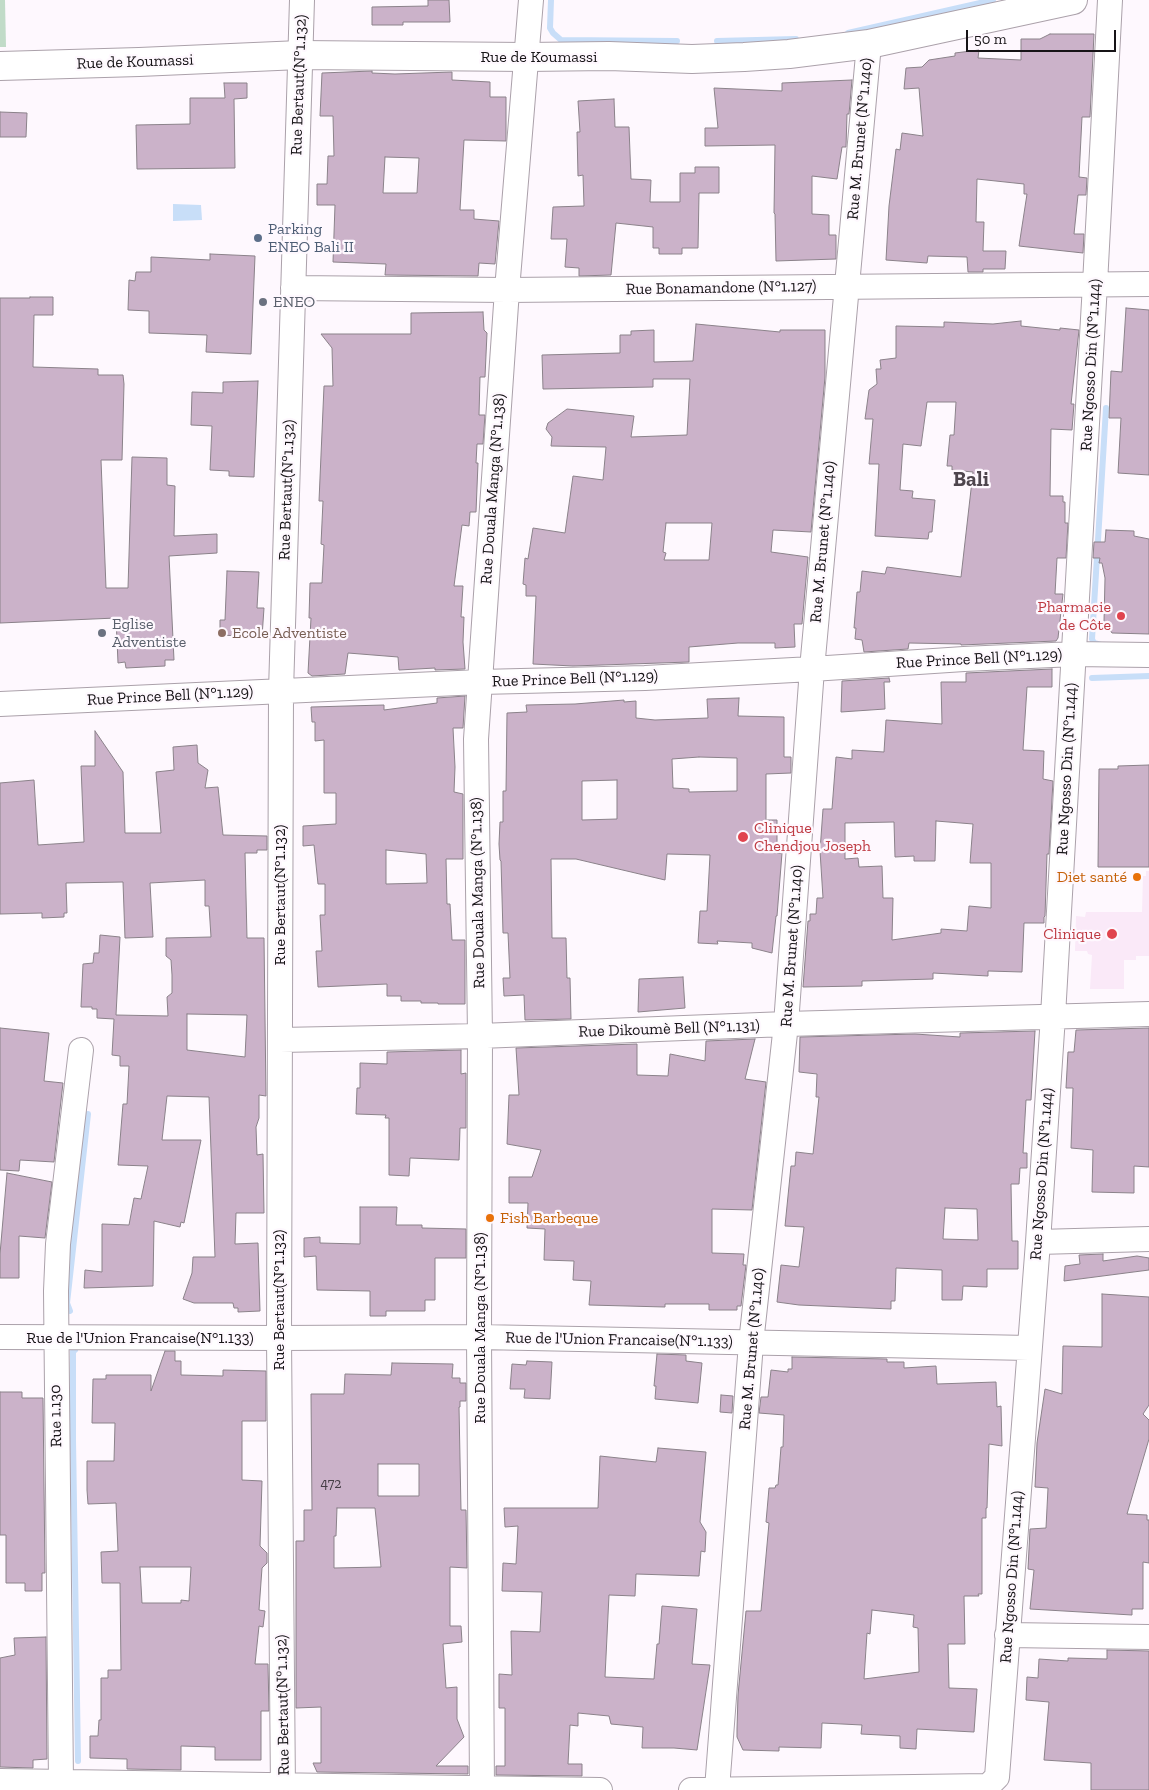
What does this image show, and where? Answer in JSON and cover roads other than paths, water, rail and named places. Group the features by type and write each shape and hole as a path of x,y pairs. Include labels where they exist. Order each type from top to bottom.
{"main road":[{"name":"Rue de Koumassi","path":"0,66 300,55 736,58 789,54 869,44 1074,0"}],"street":[{"name":"Rue Bertaut(N°1.132)","path":"284,1788 278,1338 281,691 302,0"},
{"name":"Rue Douala Manga (N°1.138)","path":"482,1789 479,1337 480,1036 476,739 507,290 531,0"},
{"name":"Rue Ngosso Din (N°1.144)","path":"1002,1784 1007,1635 1038,1242 1053,1016 1110,0"},
{"name":"Rue M. Brunet (N°1.140)","path":"717,1789 751,1343 786,1024 812,669 845,287 869,44"},
{"name":"Rue Bonamandone (N°1.127)","path":"293,288 507,290 1149,284"},
{"name":"Rue Prince Bell (N°1.129)","path":"0,704 480,682 645,678 1074,654 1149,655"},
{"name":"Rue Dikoumè Bell (N°1.131)","path":"280,1040 480,1036 786,1024 1149,1014"},
{"name":"Rue 1.130","path":"61,1783 56,1338 58,1244 81,1050"},
{"path":"1038,1242 1149,1239"},
{"name":"Rue de l'Union Francaise(N°1.133)","path":"0,1337 479,1337 1029,1348"},
{"path":"1007,1635 1149,1637"},
{"path":"0,1781 284,1788 600,1790"},
{"path":"691,1790 988,1786 1002,1784"}],"water":[{"path":"173,204 201,205 202,220 173,221"}],"waterway":[{"path":"551,0 550,28 561,40 677,41"},
{"path":"848,33 993,0"},
{"path":"717,41 796,39"},
{"path":"1101,645 1094,643 1092,639 1106,408"},
{"path":"1092,678 1149,676"},
{"path":"70,1311 67,1303 88,1114"},
{"path":"75,1350 73,1351 73,1440 78,1761"}],"place":[{"name":"Parking ENEO Bali II","path":"258,238"},
{"name":"ENEO","path":"263,302"},
{"name":"Pharmacie de Côte","path":"1121,616"},
{"name":"Eglise Adventiste","path":"102,633"},
{"name":"Ecole Adventiste","path":"222,633"},
{"name":"Clinique Chendjou Joseph","path":"743,837"},
{"name":"Diet santé","path":"1137,877"},
{"name":"Clinique","path":"1112,934"},
{"name":"Fish Barbeque","path":"490,1218"}],"district":[{"name":"Bali","path":"971,480"}]}
